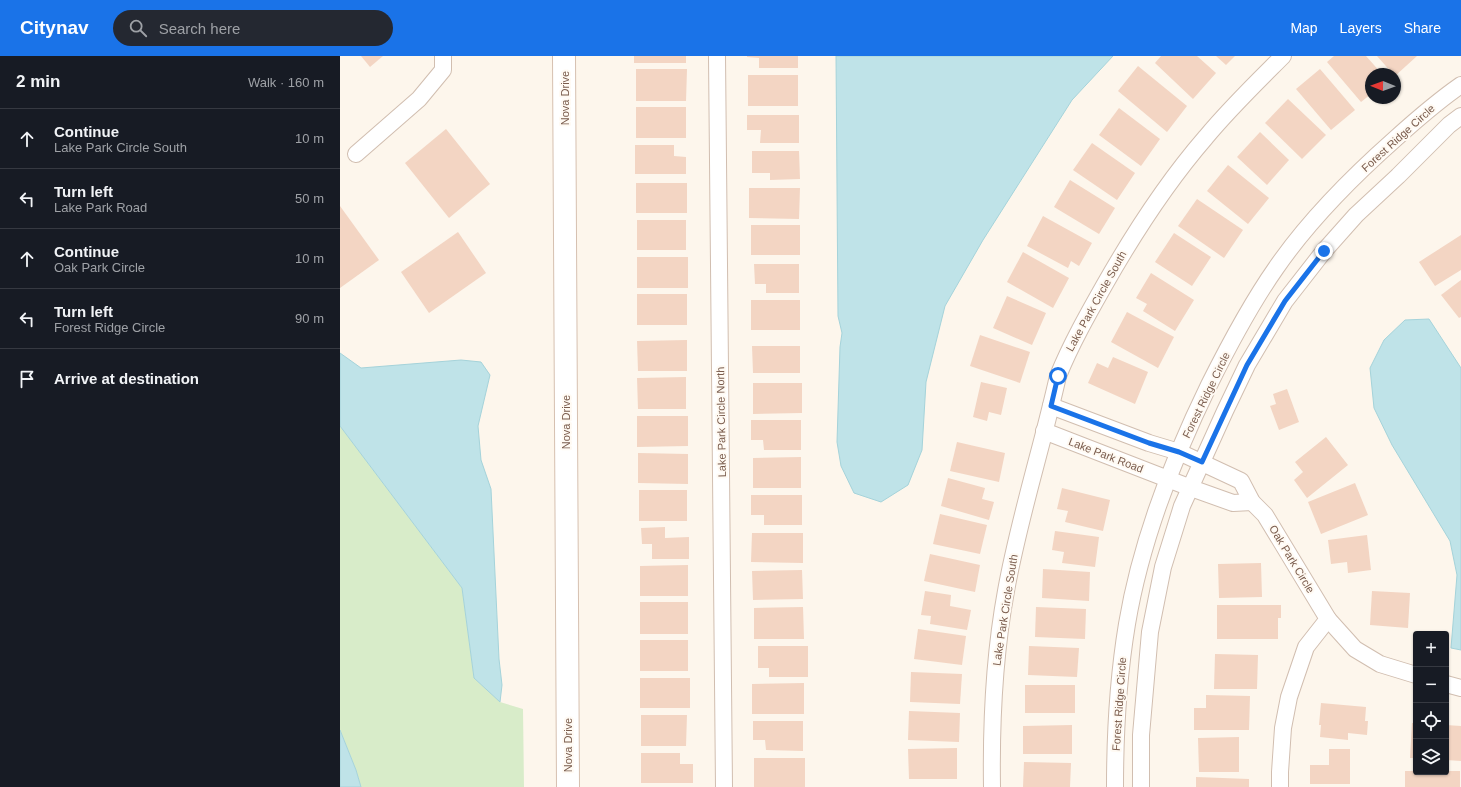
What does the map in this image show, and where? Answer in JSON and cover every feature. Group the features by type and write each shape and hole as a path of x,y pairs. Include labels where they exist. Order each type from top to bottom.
{"street":[{"path":"356,154 419,99 443,70 444,56"},
{"name":"Nova Drive","path":"564,56 568,787"},
{"name":"Lake Park Circle North","path":"717,56 724,787"},
{"name":"Lake Park Circle South","path":"992,787 993,700 998,642 1006,590 1058,376 1068,351 1129,242 1170,183 1205,137 1283,56"},
{"name":"Forest Ridge Circle","path":"1115,787 1119,680 1127,623 1138,573 1167,478 1190,425 1219,366 1245,317 1276,268 1301,235 1335,196 1370,161 1416,120 1461,84"},
{"path":"1141,787 1141,735 1150,632 1163,567 1182,506 1247,365 1285,301 1324,251 1356,215 1449,125 1461,116"},
{"path":"1051,406 1149,443 1179,452"},
{"name":"Lake Park Road","path":"1044,431 1167,478"},
{"name":"Oak Park Circle","path":"1179,452 1241,481 1252,502 1264,515 1328,619 1354,649 1380,664 1413,674"},
{"path":"1167,478 1233,503 1252,502"},
{"path":"1280,787 1283,728 1289,697 1306,647 1328,619"},
{"path":"1449,685 1461,688"}],"green space":[{"path":"340,426 462,588 474,678 500,702 523,709 524,787 361,787 340,730"}],"water":[{"path":"836,56 1113,56 1072,100 983,240 945,306 926,382 922,450 908,485 881,502 854,493 841,466 837,442 840,347 842,333 838,316"},
{"path":"1429,319 1461,368 1461,650 1451,648 1457,575 1450,541 1392,445 1374,408 1370,368 1384,340 1405,320"},
{"path":"340,353 361,368 461,360 481,362 490,375 478,426 481,460 491,489 499,659 502,685 500,702 474,678 462,588 340,426"},
{"path":"340,730 356,770 361,787 340,787"}],"building":[{"path":"361,56 383,56 370,67"},
{"path":"634,56 686,56 686,63 634,63"},
{"path":"747,56 798,56 798,68 759,68 759,58"},
{"path":"1161,56 1197,56 1216,73 1193,99 1155,63"},
{"path":"1216,56 1235,56 1226,65"},
{"path":"1334,56 1366,56 1377,68 1365,68 1365,99 1361,102 1327,62"},
{"path":"1377,56 1417,56 1401,71 1401,68 1388,68"},
{"path":"1138,66 1187,106 1167,132 1118,91"},
{"path":"636,69 687,69 686,101 636,101"},
{"path":"1320,69 1355,110 1331,130 1296,89"},
{"path":"748,75 798,75 798,106 748,106"},
{"path":"1288,99 1326,135 1302,159 1265,123"},
{"path":"636,107 686,107 686,138 636,138"},
{"path":"1119,108 1160,139 1141,166 1099,135"},
{"path":"747,115 799,115 799,143 760,143 761,130 747,130"},
{"path":"446,129 490,184 449,218 405,163"},
{"path":"1260,132 1289,160 1267,185 1237,157"},
{"path":"1092,143 1135,173 1117,200 1073,170"},
{"path":"635,145 674,145 674,156 686,157 686,174 635,174"},
{"path":"752,151 799,151 800,179 770,180 770,173 752,173"},
{"path":"1228,165 1269,198 1248,224 1207,191"},
{"path":"1070,180 1115,208 1099,234 1054,207"},
{"path":"636,183 687,183 687,213 636,213"},
{"path":"749,188 800,188 799,219 749,218"},
{"path":"1197,199 1243,230 1224,258 1178,226"},
{"path":"340,206 379,260 340,288"},
{"path":"1043,216 1092,243 1079,266 1071,261 1068,268 1027,246"},
{"path":"637,220 686,220 686,250 637,250"},
{"path":"751,225 800,225 800,255 751,255"},
{"path":"458,232 486,273 429,313 401,272"},
{"path":"1174,233 1211,257 1192,286 1155,262"},
{"path":"1461,235 1461,270 1435,286 1419,262"},
{"path":"1023,252 1069,278 1053,308 1007,282"},
{"path":"637,257 688,257 688,288 637,288"},
{"path":"754,264 799,264 799,293 766,293 766,284 755,284"},
{"path":"1151,273 1194,300 1175,331 1143,311 1147,304 1136,298"},
{"path":"1461,280 1461,317 1459,318 1441,295"},
{"path":"637,294 687,294 687,325 637,325"},
{"path":"1007,296 1046,313 1032,345 993,328"},
{"path":"751,300 800,300 800,330 751,330"},
{"path":"1127,312 1174,337 1158,368 1111,342"},
{"path":"980,335 1030,352 1020,383 970,366"},
{"path":"687,340 687,371 638,371 637,341"},
{"path":"752,346 800,346 800,373 753,373"},
{"path":"1113,357 1148,372 1135,404 1088,383 1097,363 1108,368"},
{"path":"686,377 686,409 638,409 637,378"},
{"path":"981,382 1007,388 1001,415 989,412 987,421 973,417"},
{"path":"753,383 802,383 802,413 753,414"},
{"path":"1287,389 1299,422 1279,430 1270,406 1276,404 1273,394"},
{"path":"637,416 688,416 688,446 637,447"},
{"path":"751,420 801,420 801,450 764,450 763,440 751,440"},
{"path":"1326,437 1348,465 1307,498 1294,480 1303,472 1295,462"},
{"path":"957,442 1005,453 999,482 950,471"},
{"path":"638,453 688,454 688,484 638,483"},
{"path":"801,457 801,488 753,488 753,458"},
{"path":"948,478 985,488 982,499 994,502 989,520 941,506"},
{"path":"1355,483 1368,515 1321,534 1308,502"},
{"path":"1062,488 1110,500 1103,531 1065,522 1068,511 1057,509"},
{"path":"639,490 687,490 687,521 639,521"},
{"path":"751,495 802,495 802,525 764,525 764,515 751,515"},
{"path":"940,514 987,525 980,554 933,544"},
{"path":"665,527 665,538 689,537 689,559 652,559 652,544 642,544 641,528"},
{"path":"1055,531 1099,537 1095,567 1062,563 1064,552 1052,550"},
{"path":"752,533 803,533 803,563 751,562"},
{"path":"1367,535 1371,570 1348,573 1347,562 1331,564 1328,540"},
{"path":"930,554 980,565 975,592 924,581"},
{"path":"1261,563 1262,597 1219,598 1218,564"},
{"path":"688,565 688,596 640,596 640,566"},
{"path":"1043,569 1090,572 1089,601 1042,598"},
{"path":"802,570 803,599 753,600 752,571"},
{"path":"925,591 951,595 950,606 971,610 967,630 930,624 931,616 921,615"},
{"path":"1372,591 1410,593 1408,628 1370,625"},
{"path":"640,602 688,602 688,634 640,634"},
{"path":"1217,605 1281,605 1281,618 1278,618 1278,639 1217,639"},
{"path":"803,607 804,639 754,639 754,608"},
{"path":"1036,607 1086,609 1085,639 1035,637"},
{"path":"918,629 966,636 962,665 914,659"},
{"path":"640,640 688,640 688,671 640,671"},
{"path":"758,646 808,646 808,677 769,677 769,668 758,668"},
{"path":"1029,646 1079,648 1077,677 1028,675"},
{"path":"1215,654 1258,655 1257,689 1214,689"},
{"path":"911,672 962,674 960,704 910,702"},
{"path":"640,678 690,678 690,708 640,708"},
{"path":"804,683 804,714 752,714 752,684"},
{"path":"1025,685 1075,685 1075,713 1025,713"},
{"path":"1206,695 1250,696 1249,730 1194,730 1194,708 1206,708"},
{"path":"1321,703 1366,707 1365,721 1368,721 1367,735 1348,733 1348,740 1320,737 1321,725 1319,725"},
{"path":"909,711 960,713 959,742 908,740"},
{"path":"641,715 687,715 686,746 641,746"},
{"path":"753,721 803,721 803,751 766,750 765,740 753,740"},
{"path":"1412,723 1413,723 1413,758 1410,758"},
{"path":"1072,725 1072,754 1023,754 1023,726"},
{"path":"1449,725 1461,726 1461,761 1449,760"},
{"path":"1239,737 1239,772 1199,772 1198,738"},
{"path":"957,748 957,779 909,779 908,749"},
{"path":"1329,749 1350,749 1350,784 1310,784 1310,765 1329,765"},
{"path":"641,753 680,753 680,764 693,764 693,783 641,783"},
{"path":"754,758 805,758 805,787 754,787"},
{"path":"1024,762 1071,763 1070,787 1023,787"},
{"path":"1405,771 1413,771 1413,775 1449,775 1449,771 1460,771 1460,787 1405,787"},
{"path":"1196,777 1249,779 1249,787 1196,787"}],"route":[{"path":"1058,376 1051,406 1149,443 1179,452 1202,462 1247,365 1285,301 1324,251"}]}
